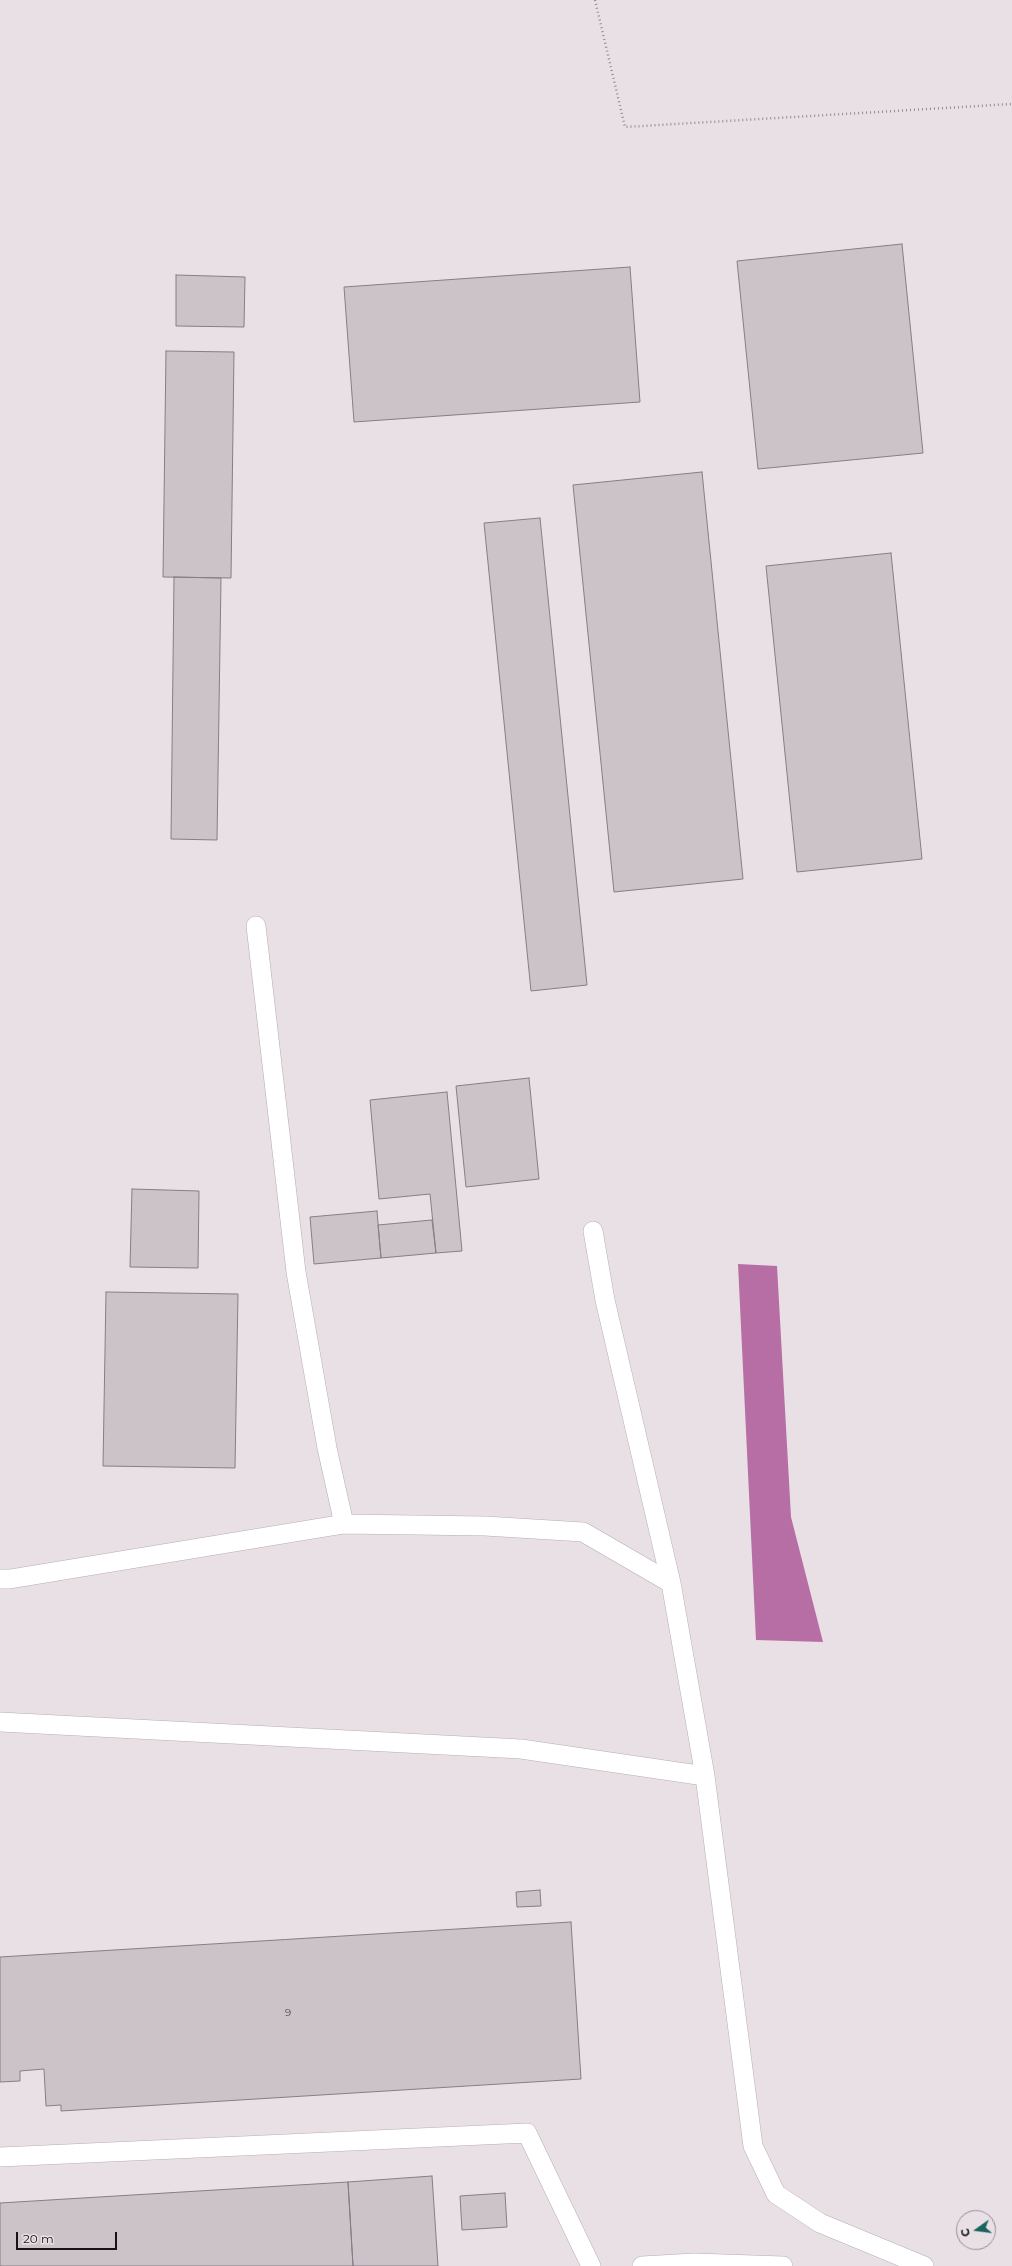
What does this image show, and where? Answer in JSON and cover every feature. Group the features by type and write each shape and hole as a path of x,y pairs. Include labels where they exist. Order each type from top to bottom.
{"lane":[{"path":"256,926 296,1272 327,1448 344,1524"},
{"path":"593,1231 605,1300 671,1583 705,1776 753,2146 776,2194 820,2223 924,2266"},
{"path":"0,1579 10,1579 344,1524 485,1526 583,1532 671,1583"},
{"path":"0,1722 521,1749 705,1776"},
{"path":"0,2157 527,2133 591,2266"},
{"path":"642,2266 694,2263 783,2266"}],"path":[{"path":"595,0 625,127 1012,104"}],"shaded area":[{"path":"738,1264 777,1266 791,1517 823,1642 756,1640"}],"building":[{"path":"902,244 923,453 758,469 737,261"},
{"path":"630,267 640,402 354,422 344,287"},
{"path":"176,275 245,277 244,327 176,326"},
{"path":"166,351 234,352 231,578 163,577"},
{"path":"702,472 743,879 614,892 573,485"},
{"path":"540,518 587,985 531,991 484,523"},
{"path":"891,553 922,859 797,872 766,566"},
{"path":"174,577 221,578 217,840 171,839"},
{"path":"529,1078 539,1179 466,1187 456,1086"},
{"path":"447,1092 462,1251 436,1253 430,1194 379,1199 370,1100"},
{"path":"132,1189 199,1191 198,1268 130,1267"},
{"path":"377,1211 381,1258 314,1264 310,1217"},
{"path":"432,1220 436,1253 381,1258 378,1225"},
{"path":"106,1292 238,1294 235,1468 103,1466"},
{"path":"540,1890 541,1906 517,1907 516,1892"},
{"path":"571,1922 581,2079 61,2111 61,2105 46,2106 44,2069 20,2071 20,2081 0,2082 0,1957"},
{"path":"432,2176 438,2266 353,2266 348,2182"},
{"path":"348,2182 353,2266 0,2266 0,2203"},
{"path":"505,2193 507,2227 462,2230 460,2196"}]}
